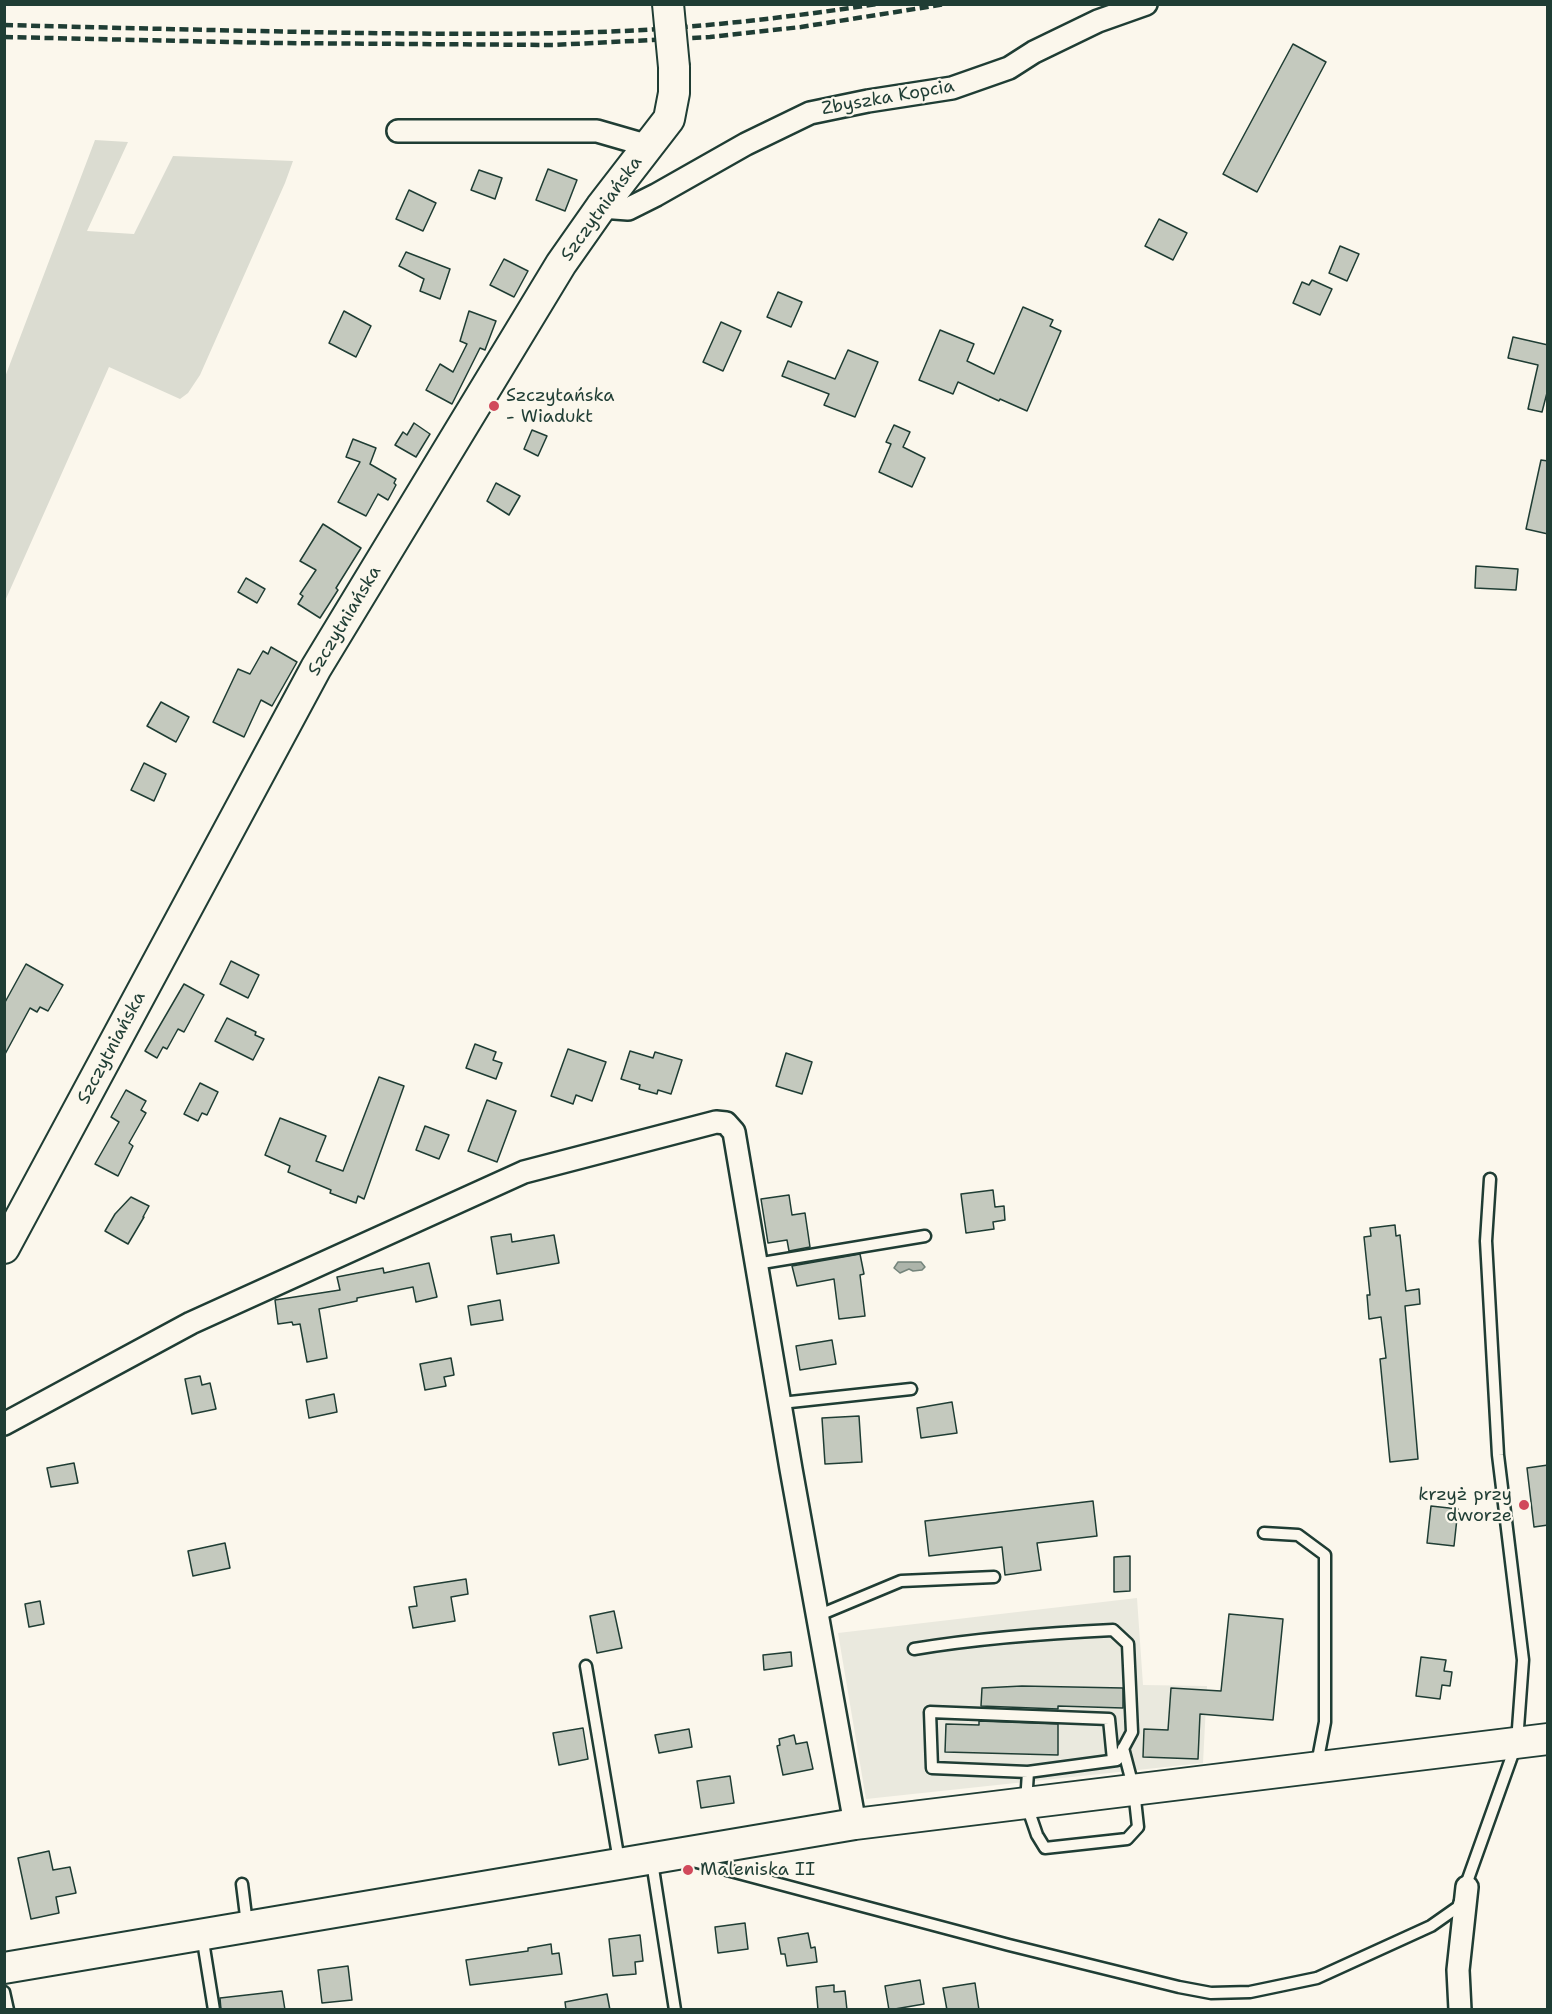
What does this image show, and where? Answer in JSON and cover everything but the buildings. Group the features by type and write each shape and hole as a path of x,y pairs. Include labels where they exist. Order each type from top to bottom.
{"street":[{"name":"Szczytniańska","path":"4,1248 316,668 561,264 601,207 669,119 674,93 674,67 668,4"},
{"name":"Zbyszka Kopcia","path":"601,207 628,209 746,144 810,113 952,88 1009,68 1034,52 1098,21 1146,4"},
{"path":"398,131 597,131 649,146"},
{"path":"4,1424 191,1323 524,1172 716,1122 726,1123 734,1132 781,1403 790,1469 855,1824"},
{"path":"4,1968 855,1824 1548,1739"},
{"path":"1460,2010 1458,1970 1467,1887"}],"lane":[{"path":"675,2010 662,1857 1179,1987 1211,1993 1250,1992 1317,1978 1344,1968 1431,1926 1458,1907 1517,1742 1523,1660 1498,1455 1486,1241 1490,1179"},
{"path":"756,1264 925,1236"},
{"path":"781,1403 911,1389"},
{"path":"1264,1533 1298,1536 1325,1555 1325,1722 1317,1767"},
{"path":"818,1616 901,1581 994,1577"},
{"path":"914,1650 950,1643 1051,1633 1113,1630 1128,1644 1132,1732 1117,1760 1028,1772 932,1768 930,1712 1109,1719 1113,1760"},
{"path":"586,1666 619,1864"},
{"path":"1028,1772 1026,1803 1037,1835 1045,1848 1127,1839 1138,1827 1134,1790 1123,1748"},
{"path":"242,1884 248,1927"},
{"path":"202,1935 214,2010"},
{"path":"4,1992 8,2010"}],"shaded area":[{"path":"95,140 128,142 87,231 134,234 173,156 293,161 200,375 188,393 180,399 109,367 5,601 5,377"},
{"path":"898,1262 921,1262 925,1267 922,1270 909,1269 900,1273 894,1268"},
{"path":"1137,1598 1143,1685 1207,1686 1203,1763 866,1799 838,1633"}],"railway":[{"path":"4,25 362,33 573,33 702,26 877,4"},
{"path":"4,37 274,43 553,45 710,37 801,27 946,4"}],"place":[{"name":"Szczytańska - Wiadukt","path":"494,406"},
{"name":"krzyż przy dworze","path":"1524,1505"},
{"name":"Maleniska II","path":"688,1870"}]}
